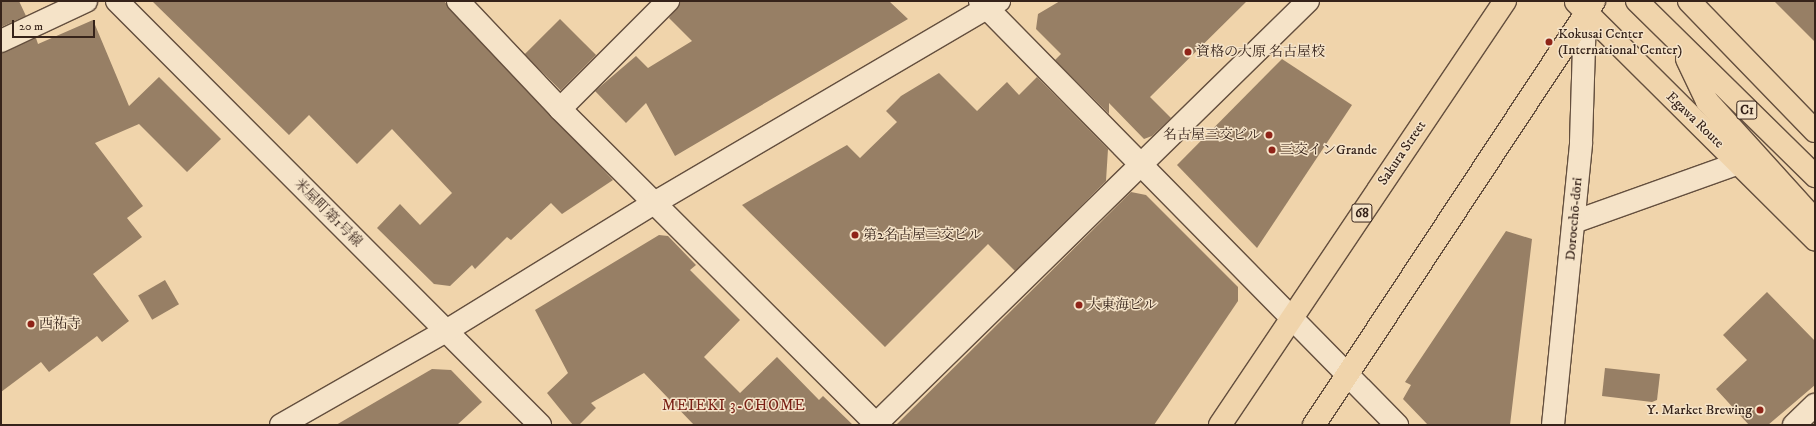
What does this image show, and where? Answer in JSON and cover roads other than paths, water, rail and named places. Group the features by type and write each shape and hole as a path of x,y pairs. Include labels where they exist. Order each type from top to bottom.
{"main road":[{"name":"Sakura Street","path":"1220,425 1504,1"},
{"name":"C1","path":"1637,1 1680,45 1815,176"},
{"path":"1689,1 1815,131"},
{"path":"1314,425 1585,5"},
{"name":"Egawa Route","path":"1585,5 1815,239"},
{"path":"1680,45 1707,101 1815,220"}],"street":[{"path":"1,41 86,1"},
{"name":"米屋町第1号線","path":"117,1 540,425"},
{"path":"458,1 560,109 656,202 876,425 1308,1"},
{"path":"560,109 668,1"},
{"path":"281,425 446,331 656,202 989,3 1291,319 1348,373 1397,425"},
{"name":"Doroechō-dōri","path":"1553,425 1574,222 1584,98 1585,5"},
{"path":"1574,222 1739,163"},
{"path":"1794,425 1815,405"}],"place":[{"name":"Kokusai Center (International Center)","path":"1549,42"},
{"name":"資格の大原 名古屋校","path":"1188,52"},
{"name":"名古屋三交ビル","path":"1269,135"},
{"name":"三交インGrande","path":"1272,150"},
{"name":"第2名古屋三交ビル","path":"855,235"},
{"name":"大東海ビル","path":"1079,305"},
{"name":"西祐寺","path":"31,324"},
{"name":"Y. Market Brewing","path":"1760,410"}],"district":[{"name":"MEIEKI 3-CHOME","path":"734,406"}]}
